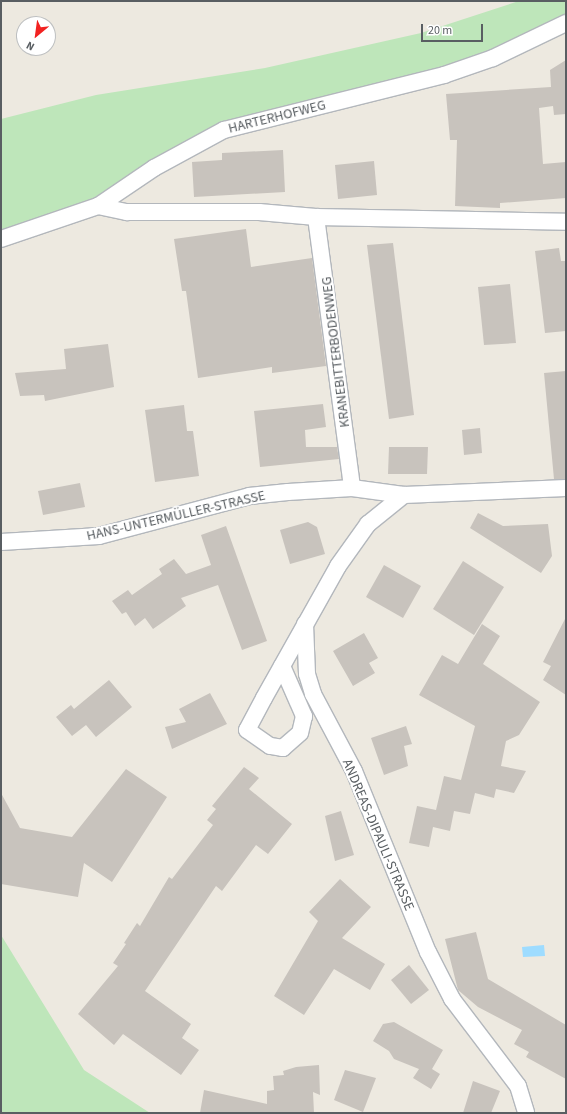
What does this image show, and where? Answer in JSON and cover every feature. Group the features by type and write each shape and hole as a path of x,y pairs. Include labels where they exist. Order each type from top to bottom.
{"street":[{"name":"HARTERHOFWEG","path":"1,239 98,206 154,168 224,130 444,75 493,58 566,23"},
{"path":"98,206 127,212 259,212 316,217 566,222"},
{"name":"KRANEBITTERBODENWEG","path":"316,217 352,488"},
{"name":"HANS-UNTERMÜLLER-STRASSE","path":"1,542 99,536 249,496 352,488 404,496 566,488"},
{"path":"282,666 304,716 300,733 283,748 270,746 247,730 282,666 305,624 338,566 368,524 404,496"},
{"name":"ANDREAS-DIPAULI-STRASSE","path":"305,624 307,674 313,694 354,771 428,952 452,999 518,1086 526,1113"}],"green space":[{"path":"519,1 566,1 566,23 493,58 224,130 98,206 1,239 1,119 96,95 265,68 421,33"},
{"path":"1,935 84,1070 150,1113 1,1113"}],"water":[{"path":"544,945 545,956 523,957 522,947"}],"building":[{"path":"566,60 566,114 554,115 553,106 539,108 543,164 566,162 566,198 500,203 500,208 455,206 457,140 450,140 446,94 551,87 550,70"},
{"path":"283,150 285,192 194,197 192,162 222,160 222,153"},
{"path":"374,161 377,195 338,199 335,165"},
{"path":"246,229 251,267 312,258 326,366 272,373 272,367 198,378 186,291 182,291 174,239"},
{"path":"393,243 414,415 389,419 367,245"},
{"path":"559,248 561,261 566,261 566,331 545,333 535,251"},
{"path":"510,284 516,343 484,345 478,287"},
{"path":"108,344 114,387 45,401 44,395 20,396 15,373 66,369 64,349"},
{"path":"566,371 566,479 554,479 544,373"},
{"path":"323,404 326,427 305,430 306,447 337,447 339,459 260,467 254,411"},
{"path":"184,405 187,431 193,431 199,476 155,482 145,410"},
{"path":"480,428 482,453 464,455 462,430"},
{"path":"389,447 428,447 427,474 388,474"},
{"path":"80,483 85,507 43,515 38,491"},
{"path":"478,513 503,526 548,524 552,556 541,573 470,528"},
{"path":"308,522 317,527 325,554 290,564 280,530"},
{"path":"226,526 267,641 242,650 218,585 181,598 186,606 153,629 145,618 135,626 126,612 122,614 112,601 128,590 132,595 162,574 159,569 174,559 186,574 211,565 201,535"},
{"path":"463,561 504,587 474,635 433,609"},
{"path":"384,565 421,586 403,618 366,597"},
{"path":"566,617 566,695 543,680 551,666 543,662"},
{"path":"482,624 500,636 483,664 540,702 519,735 506,741 501,766 526,771 514,793 496,789 494,798 475,793 470,814 454,811 450,831 433,827 429,847 409,843 417,806 436,810 444,776 461,780 475,726 419,695 442,655 458,664"},
{"path":"364,633 378,658 369,663 375,673 353,686 333,651"},
{"path":"109,680 132,707 96,737 86,725 72,736 56,717 71,705 74,709"},
{"path":"210,693 227,724 172,749 165,727 186,722 179,709"},
{"path":"406,726 412,744 404,746 408,766 384,775 371,738"},
{"path":"244,767 259,778 249,789 292,824 268,854 256,845 222,891 216,886 145,991 191,1024 182,1038 199,1050 181,1075 123,1034 114,1045 78,1014 118,966 113,963 126,944 124,943 137,923 140,926 169,877 172,879 213,825 207,820 216,809 212,806"},
{"path":"126,769 167,797 112,882 84,863 78,897 1,884 1,793 20,828 72,837"},
{"path":"341,811 354,855 335,861 325,816"},
{"path":"340,879 371,907 342,938 385,964 370,990 334,969 304,1015 274,996 318,921 309,912"},
{"path":"476,932 488,979 566,1025 566,1079 526,1057 529,1052 514,1044 522,1030 478,1007 458,990 445,939"},
{"path":"409,965 429,990 411,1004 391,980"},
{"path":"394,1022 443,1050 432,1069 440,1074 431,1089 413,1078 419,1069 394,1059 389,1051 373,1041 383,1024"},
{"path":"319,1065 320,1095 313,1092 314,1113 200,1113 204,1090 267,1104 267,1091 274,1090 273,1076 284,1075 283,1071 296,1067"},
{"path":"345,1070 376,1078 363,1112 334,1100"},
{"path":"473,1081 500,1091 491,1113 463,1113"}]}
